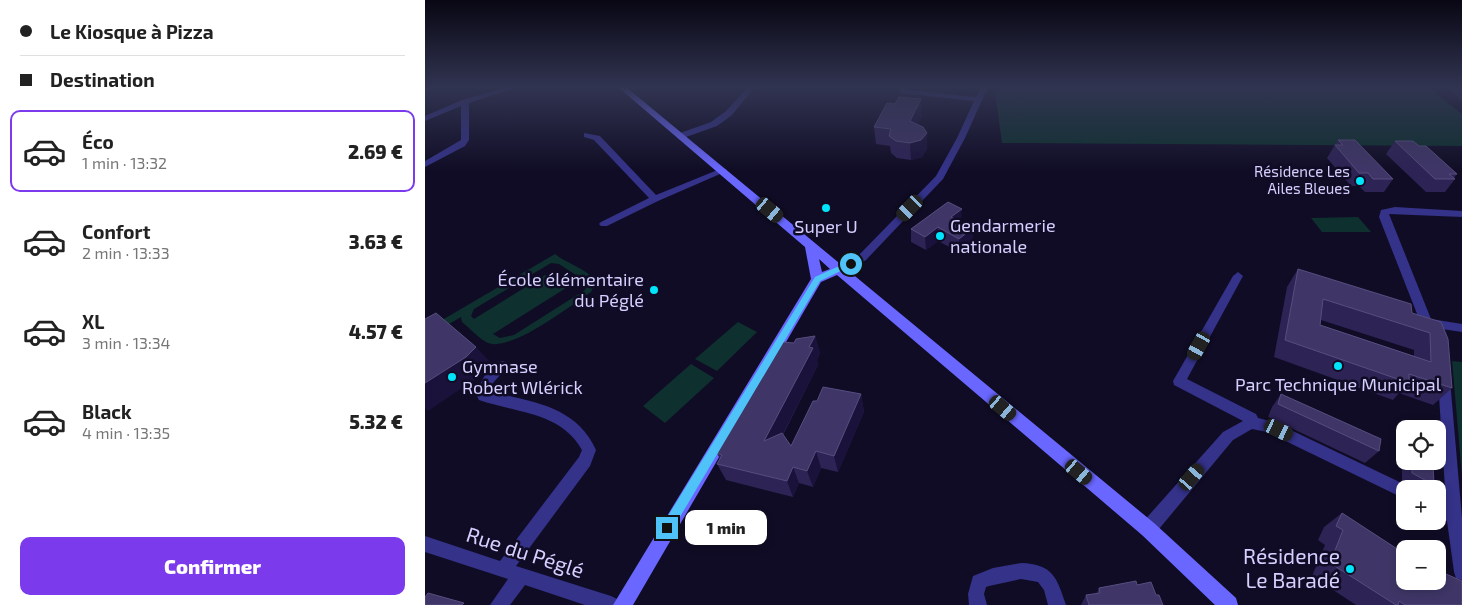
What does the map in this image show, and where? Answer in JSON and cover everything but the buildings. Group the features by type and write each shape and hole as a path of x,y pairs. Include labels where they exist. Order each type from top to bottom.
{"main road":[{"path":"656,115 1148,529 1229,605"},
{"path":"810,244 817,279"},
{"path":"622,605 817,279 841,269"}],"street":[{"path":"425,164 462,144 465,140 465,115"},
{"path":"680,136 714,124 725,115"},
{"path":"841,269 862,258 940,178 971,115"},
{"path":"587,136 597,138 655,199"},
{"path":"604,224 655,199 723,172"},
{"path":"1434,340 1384,217 1384,212 1395,210 1462,214"},
{"path":"1238,276 1179,381 1251,418 1251,423"},
{"path":"1426,323 1462,328"},
{"path":"502,366 487,381 484,396 547,411 560,417 586,441 589,450 585,461 504,569"},
{"path":"1443,368 1454,516 1462,572"},
{"path":"1148,529 1228,436 1251,423 1269,426 1396,488"},
{"path":"1446,512 1454,516"},
{"name":"Rue du Péglé","path":"425,544 611,605"},
{"path":"978,605 975,594 979,582 986,578 1027,570 1044,575 1057,605"},
{"path":"499,605 522,575"}],"green space":[{"path":"998,115 1462,115 1462,146 1002,143"},
{"path":"1358,217 1371,232 1322,232 1311,218"},
{"path":"555,254 592,276 596,281 591,292 539,327 509,342 496,344 486,342 462,322 461,317 425,338 425,330","holes":["551,263 559,264 585,281 588,284 585,290 514,335 500,338 493,334 566,288 545,275 474,319 471,316 474,309"]},
{"path":"738,322 757,332 717,371 695,359"},
{"path":"1452,361 1462,362 1462,476"},
{"path":"691,364 714,378 665,423 643,406"}],"place":[{"name":"Résidence Les Ailes Bleues","path":"1360,181"},
{"name":"Super U","path":"826,208"},
{"name":"Gendarmerie nationale","path":"940,236"},
{"name":"École élémentaire du Péglé","path":"654,290"},
{"name":"Parc Technique Municipal","path":"1338,366"},
{"name":"Gymnase Robert Wlérick","path":"452,377"},
{"name":"Résidence Le Baradé","path":"1350,569"}],"route":[{"path":"667,528 817,279 851,264"}]}
